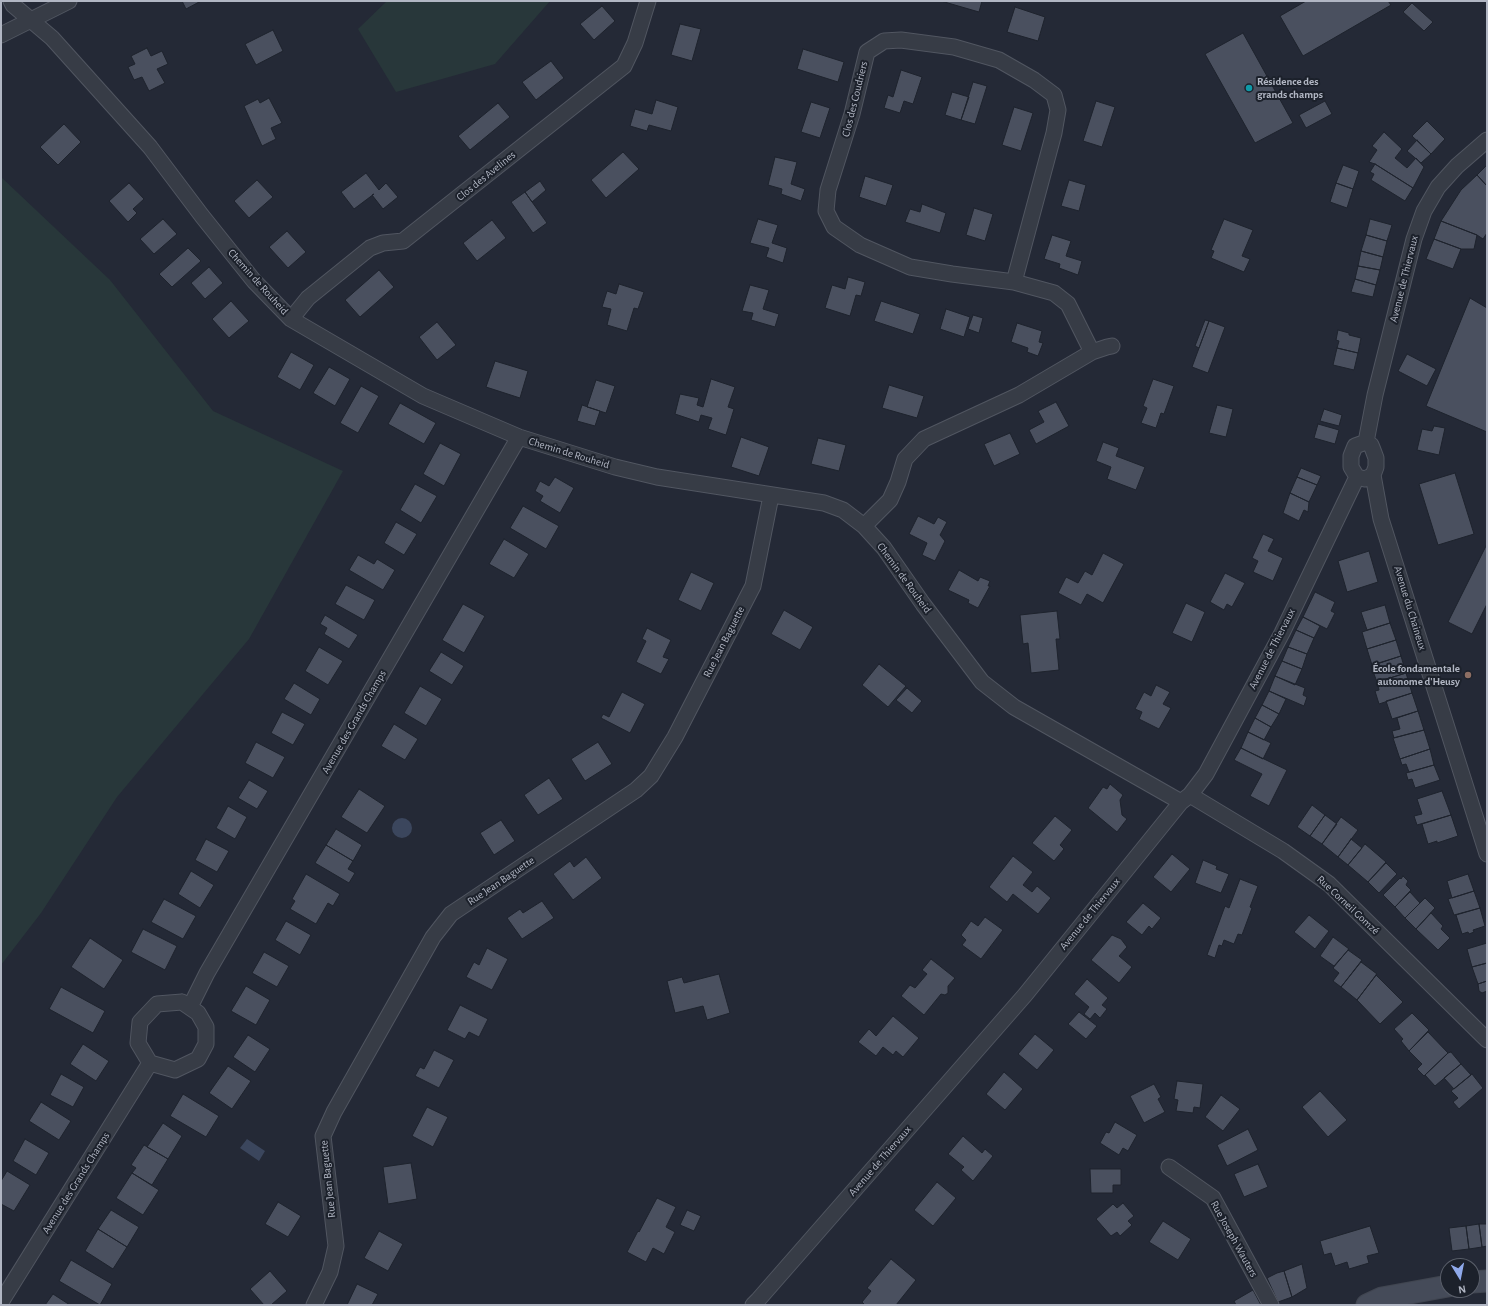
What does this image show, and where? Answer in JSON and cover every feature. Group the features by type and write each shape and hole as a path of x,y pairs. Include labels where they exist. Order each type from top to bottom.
{"street":[{"name":"Chemin de Rouheid","path":"11,1 13,5 30,21 52,38 150,147 202,216 254,281 291,319 423,396 519,438 615,467 658,477 771,496 824,503 843,510 864,526 884,548 923,604 982,682 1014,707 1185,798"},
{"path":"1,35 69,1"},
{"name":"Clos des Avelines","path":"291,319 308,298 370,248 383,243 403,241 624,66 635,43 648,1"},
{"name":"Clos des Coudriers","path":"1014,282 1054,133 1058,110 1054,95 1034,80 999,60 954,47 901,40 884,41 867,52 852,114 828,190 826,211 834,227 860,245 910,267 1014,282 1054,293 1068,304 1092,352"},
{"name":"Avenue de Thiervaux","path":"1366,442 1375,395 1414,239 1424,211 1438,187 1457,166 1487,140"},
{"path":"864,526 890,500 898,482 904,459 924,439 1019,395 1092,352 1112,346"},
{"name":"Avenue des Grands Champs","path":"190,1007 207,973 519,438"},
{"path":"1366,442 1371,445 1376,458 1376,467 1373,475 1365,478 1357,477 1351,467 1351,456 1355,446 1366,442"},
{"name":"Avenue du Chaineux","path":"1373,475 1381,518 1487,854"},
{"name":"Avenue de Thiervaux","path":"753,1305 1025,995 1206,774 1282,633 1357,477"},
{"name":"Rue Jean Baguette","path":"314,1305 330,1272 336,1246 322,1136 432,937 451,914 636,790 651,776 675,737 753,586 771,496"},
{"name":"Rue Corneil Gomzé","path":"1185,798 1283,851 1329,884 1487,1040"},
{"path":"182,1002 198,1013 206,1027 206,1044 198,1060 175,1070 150,1063 138,1043 140,1022 157,1004 182,1002"},
{"name":"Avenue des Grands Champs","path":"1,1302 150,1063"},
{"name":"Rue Joseph Wauters","path":"1168,1167 1213,1198 1271,1305"},
{"path":"1367,1305 1382,1298 1440,1287"}],"shaded area":[{"path":"387,1 550,1 495,64 396,92 358,29"},
{"path":"1,177 110,280 213,411 343,471 249,639 117,797 41,913 1,965"}],"water":[{"path":"402,818 409,821 412,828 409,835 402,838 395,835 392,828 395,821"},
{"path":"247,1139 265,1151 259,1161 240,1148"}],"building":[{"path":"182,1 201,1 186,9"},
{"path":"941,1 982,1 979,12"},
{"name":"Résidence des grands champs","path":"1306,1 1388,1 1391,5 1303,56 1280,16"},
{"path":"1412,3 1433,22 1424,31 1403,12"},
{"path":"602,6 615,21 594,40 580,24"},
{"path":"1015,7 1045,17 1038,41 1007,32"},
{"path":"680,24 701,29 692,61 671,55"},
{"path":"273,30 283,51 256,65 245,44"},
{"name":"Résidence des grands champs","path":"1243,33 1293,123 1255,143 1205,54"},
{"path":"147,48 151,56 162,51 168,64 157,69 165,83 149,91 142,77 134,80 128,67 135,64 131,56"},
{"path":"803,49 844,62 838,82 797,69"},
{"path":"551,61 564,78 536,100 522,82"},
{"path":"901,70 922,77 913,104 904,101 900,113 884,108 888,95 893,97"},
{"path":"973,82 987,86 975,124 961,120"},
{"path":"952,92 969,97 961,120 945,115"},
{"path":"269,98 282,123 271,128 276,139 262,146 244,106 258,99 260,103"},
{"path":"656,100 678,107 671,131 649,125 647,131 630,126 635,109 652,114"},
{"path":"1096,101 1115,107 1102,147 1083,141"},
{"path":"1325,101 1332,114 1306,128 1299,115"},
{"path":"811,102 830,108 820,138 801,132"},
{"path":"498,103 510,117 470,150 458,136"},
{"path":"1014,107 1033,113 1021,151 1002,145"},
{"path":"1427,121 1445,139 1431,154 1412,136"},
{"path":"64,124 81,142 58,165 40,147"},
{"path":"1384,132 1402,149 1395,158 1407,168 1416,158 1424,167 1413,188 1375,164 1369,162 1377,150 1372,146"},
{"path":"1417,140 1431,154 1421,163 1407,151"},
{"path":"623,152 639,169 606,198 591,180"},
{"path":"775,157 797,162 791,184 805,189 801,201 781,194 782,189 768,185"},
{"path":"1375,164 1413,188 1405,201 1371,180 1374,174 1370,172"},
{"path":"1343,165 1359,171 1353,189 1336,183"},
{"path":"1487,165 1487,186 1477,175"},
{"path":"366,173 379,190 386,183 398,197 383,209 372,195 354,209 341,192"},
{"path":"1477,175 1487,186 1487,233 1483,239 1477,235 1441,221 1461,190"},
{"path":"865,176 893,185 886,206 859,197"},
{"path":"257,180 273,197 249,218 234,201"},
{"path":"1069,180 1086,185 1079,211 1061,206"},
{"path":"540,181 546,190 532,202 525,192"},
{"path":"129,183 144,199 133,209 137,213 128,222 109,201"},
{"path":"1336,183 1353,189 1347,208 1330,202"},
{"path":"525,192 547,223 533,233 511,202"},
{"path":"922,204 946,213 940,233 905,222 910,209 920,212"},
{"path":"974,208 993,214 985,241 966,235"},
{"path":"163,219 177,234 154,254 140,239"},
{"path":"758,219 778,225 772,243 787,248 783,263 766,257 769,248 750,243"},
{"path":"1224,219 1253,230 1242,256 1250,259 1244,272 1211,258 1214,251 1211,250"},
{"path":"1370,219 1392,225 1387,241 1366,235"},
{"path":"492,220 506,238 477,261 463,243"},
{"path":"1441,221 1477,235 1474,249 1461,249 1434,239"},
{"path":"287,231 306,252 288,268 269,247"},
{"path":"1052,235 1071,241 1066,256 1082,261 1078,275 1059,268 1060,264 1044,259"},
{"path":"1366,235 1387,241 1383,257 1361,251"},
{"path":"1434,239 1461,249 1453,269 1426,259"},
{"path":"188,248 201,261 172,287 159,274"},
{"path":"1361,251 1383,257 1380,270 1358,266"},
{"path":"1358,266 1380,270 1376,285 1355,279"},
{"path":"209,267 223,283 205,299 191,283"},
{"path":"379,270 394,287 360,317 345,300"},
{"path":"848,277 865,282 861,296 856,295 850,316 825,308 832,285 845,289"},
{"path":"1355,279 1376,285 1373,297 1351,292"},
{"path":"619,284 644,292 638,309 634,308 627,331 607,325 611,309 602,307 607,291 616,294"},
{"path":"750,285 769,290 763,309 779,314 775,327 751,320 753,313 742,311"},
{"path":"1470,298 1487,308 1487,432 1426,406"},
{"path":"231,301 249,321 229,338 212,319"},
{"path":"881,301 920,314 913,334 874,321"},
{"path":"946,309 970,317 964,337 940,329"},
{"path":"973,315 983,318 979,333 968,329"},
{"path":"1205,320 1209,321 1199,348 1195,346"},
{"path":"1209,321 1225,327 1208,373 1192,367"},
{"path":"437,322 456,345 437,360 419,337"},
{"path":"1017,323 1042,331 1039,342 1043,343 1038,356 1027,352 1028,348 1011,342"},
{"path":"1338,330 1361,338 1358,353 1337,348 1339,341 1336,340"},
{"path":"1337,348 1358,353 1354,370 1333,365"},
{"path":"291,352 314,365 300,390 277,377"},
{"path":"1407,354 1436,369 1427,386 1398,371"},
{"path":"495,361 528,371 520,398 486,387"},
{"path":"329,367 350,379 335,406 313,393"},
{"path":"711,379 735,387 728,407 734,409 726,435 708,429 712,418 701,415 699,422 675,414 680,394 699,398 697,405 703,407"},
{"path":"1153,379 1174,386 1164,414 1161,413 1156,428 1141,423 1147,408 1143,406"},
{"path":"596,380 615,386 606,413 587,407"},
{"path":"889,385 924,396 917,418 882,408"},
{"path":"361,386 379,396 358,433 340,423"},
{"path":"1056,402 1069,426 1036,444 1029,430 1044,422 1038,411"},
{"path":"400,403 436,423 424,444 388,424"},
{"path":"582,405 600,411 595,426 577,421"},
{"path":"1217,405 1233,409 1226,437 1209,433"},
{"path":"1324,409 1342,415 1339,426 1320,421"},
{"path":"1318,424 1339,430 1335,444 1314,438"},
{"path":"1434,426 1445,428 1439,455 1417,450 1422,429 1432,431"},
{"path":"1010,433 1020,454 994,466 984,444"},
{"path":"741,437 769,447 759,476 731,467"},
{"path":"818,438 846,445 839,471 811,464"},
{"path":"1103,442 1119,448 1116,456 1145,467 1136,490 1107,479 1111,467 1096,461"},
{"path":"440,443 461,454 444,486 423,474"},
{"path":"1301,468 1321,476 1317,485 1297,477"},
{"path":"1455,473 1474,534 1438,545 1419,484"},
{"path":"555,477 574,488 560,513 540,501 543,496 535,491 540,481 549,486"},
{"path":"1297,477 1317,485 1309,502 1290,493"},
{"path":"415,484 437,496 421,523 400,510"},
{"path":"1290,493 1309,502 1308,512 1304,510 1299,521 1283,513"},
{"path":"523,506 559,526 546,549 510,528"},
{"path":"918,516 934,524 938,517 947,522 940,535 945,541 935,561 922,555 927,543 909,534"},
{"path":"396,522 417,534 404,555 384,543"},
{"path":"1263,534 1274,539 1268,551 1283,558 1273,581 1253,572 1258,561 1252,558"},
{"path":"504,539 529,554 514,578 489,564"},
{"path":"1487,544 1487,604 1472,634 1448,622"},
{"path":"1369,551 1378,582 1347,592 1338,561"},
{"path":"1103,553 1124,564 1103,603 1087,594 1081,605 1058,593 1066,577 1078,583 1085,571 1092,575"},
{"path":"358,555 374,564 377,559 395,570 383,590 349,570"},
{"path":"959,570 978,581 980,577 990,581 988,586 990,586 978,608 968,603 969,600 948,590"},
{"path":"691,572 714,583 701,611 678,600"},
{"path":"1225,573 1245,583 1232,607 1227,604 1224,610 1210,602"},
{"path":"346,585 375,600 364,620 335,604"},
{"path":"1315,592 1335,602 1331,611 1335,613 1327,629 1303,617"},
{"path":"1186,603 1205,612 1192,642 1172,633"},
{"path":"463,604 485,616 464,653 442,640"},
{"path":"1385,605 1390,623 1367,630 1361,612"},
{"path":"784,610 813,627 800,650 771,634"},
{"path":"1057,611 1060,639 1056,639 1059,670 1031,673 1028,643 1023,644 1020,615"},
{"path":"325,615 358,635 349,649 324,634 327,628 320,624"},
{"path":"1303,617 1320,626 1314,638 1296,630"},
{"path":"1390,623 1396,640 1367,649 1362,632"},
{"path":"647,628 671,640 663,657 669,659 661,674 636,662 646,641 642,639"},
{"path":"1296,630 1314,638 1307,654 1288,647"},
{"path":"1396,640 1401,656 1372,665 1367,649"},
{"path":"319,647 343,661 328,685 305,671"},
{"path":"1288,647 1307,654 1302,669 1282,661"},
{"path":"441,652 464,666 452,685 429,671"},
{"path":"1401,656 1406,673 1377,682 1371,666"},
{"path":"1282,661 1302,669 1295,685 1275,676"},
{"path":"879,664 906,686 888,707 862,685"},
{"path":"1406,673 1412,693 1379,704 1375,691 1379,690 1377,682"},
{"path":"1275,676 1305,688 1303,695 1307,697 1304,706 1269,691"},
{"path":"294,683 320,699 311,715 284,699"},
{"path":"1156,685 1170,692 1163,704 1171,708 1159,729 1139,719 1142,712 1135,709 1144,692 1151,696"},
{"path":"420,686 442,699 426,726 404,713"},
{"path":"907,688 922,701 912,713 896,700"},
{"path":"1269,691 1286,699 1279,714 1262,705"},
{"path":"622,692 645,704 630,733 601,718 603,714 609,717"},
{"path":"1412,693 1418,711 1392,719 1386,701"},
{"path":"1262,705 1279,714 1271,727 1255,718"},
{"path":"1418,711 1424,730 1394,738 1392,731 1400,729 1397,718"},
{"path":"282,712 305,724 293,745 271,733"},
{"path":"1255,718 1271,727 1264,740 1248,732"},
{"path":"394,724 418,739 405,760 381,746"},
{"path":"1424,730 1430,749 1400,759 1393,738"},
{"path":"1248,732 1271,743 1263,759 1241,748"},
{"path":"256,742 285,757 273,778 245,763"},
{"path":"598,742 612,764 585,781 571,759"},
{"path":"1241,748 1287,770 1269,806 1250,796 1262,774 1234,760"},
{"path":"1430,749 1434,765 1409,772 1406,764 1402,765 1400,759"},
{"path":"1434,765 1440,780 1415,788 1412,779 1408,780 1406,773"},
{"path":"549,778 563,799 538,815 524,795"},
{"path":"249,780 268,791 257,809 238,798"},
{"path":"1110,784 1123,795 1120,800 1122,815 1127,819 1117,832 1088,808 1103,787 1107,789"},
{"path":"359,789 385,806 367,833 341,817"},
{"path":"1442,791 1451,815 1417,825 1414,816 1422,814 1417,799"},
{"path":"1312,805 1325,815 1310,836 1297,827"},
{"path":"228,806 247,817 235,839 216,828"},
{"path":"1325,815 1337,824 1322,844 1310,836"},
{"path":"1451,815 1458,836 1437,843 1437,841 1428,844 1422,824"},
{"path":"1055,816 1072,830 1060,845 1064,849 1054,861 1032,843"},
{"path":"1341,817 1358,830 1338,857 1322,844"},
{"path":"501,820 515,841 494,855 480,833"},
{"path":"336,829 362,845 353,861 326,845"},
{"path":"206,839 229,851 217,872 195,860"},
{"path":"1351,839 1362,848 1348,865 1338,857"},
{"path":"1365,844 1386,862 1368,882 1348,865"},
{"path":"326,845 353,861 348,869 355,873 349,883 315,863"},
{"path":"1172,854 1190,869 1171,892 1153,877"},
{"path":"1013,856 1033,872 1023,885 1032,892 1037,886 1051,898 1038,914 1013,894 1007,902 989,887"},
{"path":"586,857 602,878 573,900 553,874 570,861 574,867"},
{"path":"1203,860 1217,866 1216,869 1229,874 1221,893 1195,883"},
{"path":"1386,863 1397,874 1379,893 1368,882"},
{"path":"191,871 214,885 200,908 178,894"},
{"path":"306,874 340,894 333,906 328,903 316,924 290,909 295,901 292,899"},
{"path":"1468,874 1474,891 1452,898 1447,881"},
{"path":"1403,876 1408,881 1406,885 1411,890 1395,907 1383,895"},
{"path":"1240,879 1258,886 1250,907 1252,908 1242,935 1238,934 1234,944 1224,940 1222,946 1219,945 1215,958 1207,955 1225,906 1229,908"},
{"path":"1474,891 1480,908 1454,915 1448,899"},
{"path":"1410,892 1420,903 1405,918 1395,907"},
{"path":"1425,898 1435,908 1416,929 1405,918"},
{"path":"164,899 196,916 183,939 151,922"},
{"path":"542,901 554,918 522,939 507,918 520,909 523,913"},
{"path":"1143,903 1161,918 1152,929 1149,926 1142,935 1126,922"},
{"path":"1480,908 1485,926 1473,930 1474,932 1469,934 1468,932 1462,934 1456,915"},
{"path":"1431,913 1443,926 1441,929 1450,938 1438,950 1416,929"},
{"path":"1309,915 1329,931 1315,949 1294,932"},
{"path":"985,917 1003,930 981,959 962,945 966,940 961,935 971,921 978,926"},
{"path":"286,921 311,935 300,955 275,940"},
{"path":"143,929 177,946 165,970 131,952"},
{"path":"1112,935 1121,939 1127,947 1119,956 1132,967 1119,983 1091,960"},
{"path":"1333,937 1349,949 1334,966 1320,956"},
{"path":"90,938 123,960 104,989 71,967"},
{"path":"1487,943 1487,963 1472,967 1467,949"},
{"path":"487,948 508,959 492,990 466,977 474,962 479,965"},
{"path":"1348,950 1362,960 1341,987 1333,981 1339,973 1333,968"},
{"path":"264,952 289,966 277,987 252,973"},
{"path":"931,959 955,978 948,986 948,993 945,995 941,994 924,1015 901,996 910,985 915,988 927,974 922,970"},
{"path":"1361,962 1377,974 1357,1000 1341,987"},
{"path":"1487,963 1487,981 1478,984 1472,967"},
{"path":"719,974 730,1013 707,1020 703,1006 675,1013 667,981 682,977 684,983"},
{"path":"1376,975 1403,1002 1380,1024 1357,1000"},
{"path":"1087,979 1108,998 1102,1005 1107,1009 1100,1018 1095,1013 1090,1019 1084,1014 1089,1007 1074,994"},
{"path":"1487,981 1487,991 1482,993 1479,991 1478,984"},
{"path":"246,986 270,1000 256,1025 231,1011"},
{"path":"61,987 105,1011 93,1033 49,1009"},
{"path":"460,1005 488,1019 479,1037 469,1032 465,1039 447,1030"},
{"path":"1079,1012 1097,1026 1086,1039 1068,1024"},
{"path":"1412,1013 1429,1030 1409,1051 1401,1041 1403,1039 1394,1029"},
{"path":"893,1016 919,1038 903,1057 896,1051 893,1055 883,1047 876,1056 858,1042 869,1029 876,1036"},
{"path":"1428,1032 1448,1053 1424,1076 1417,1069 1422,1064 1409,1051"},
{"path":"1035,1034 1054,1050 1037,1070 1018,1054"},
{"path":"248,1035 270,1049 255,1072 233,1057"},
{"path":"83,1044 109,1061 96,1081 70,1064"},
{"path":"434,1050 454,1060 439,1088 415,1076 420,1067 424,1069"},
{"path":"1451,1052 1461,1064 1435,1086 1425,1075 1448,1053"},
{"path":"1461,1064 1471,1075 1454,1089 1444,1078"},
{"path":"228,1066 251,1081 232,1109 209,1093"},
{"path":"1004,1072 1023,1089 1005,1110 986,1094"},
{"path":"61,1074 84,1087 73,1107 50,1095"},
{"path":"1472,1074 1483,1088 1459,1109 1453,1102 1458,1098 1451,1091"},
{"path":"1177,1081 1203,1084 1200,1108 1194,1107 1193,1113 1176,1111 1178,1100 1174,1099"},
{"path":"1154,1084 1161,1097 1158,1099 1165,1112 1144,1123 1130,1096"},
{"path":"1320,1091 1347,1120 1328,1137 1302,1107"},
{"path":"183,1094 219,1116 206,1137 170,1116"},
{"path":"1221,1095 1240,1109 1223,1131 1205,1117"},
{"path":"41,1102 71,1121 59,1140 29,1121"},
{"path":"427,1107 448,1117 433,1147 412,1136"},
{"path":"1115,1122 1137,1135 1128,1151 1123,1148 1119,1155 1100,1143 1106,1132 1109,1133"},
{"path":"163,1123 182,1136 168,1159 147,1147"},
{"path":"1248,1129 1258,1150 1227,1166 1217,1145"},
{"path":"963,1136 982,1153 985,1149 993,1156 973,1181 961,1170 964,1167 948,1154"},
{"path":"25,1139 49,1153 36,1175 13,1161"},
{"path":"144,1145 168,1159 152,1185 132,1173 136,1168 131,1165"},
{"path":"411,1163 417,1199 388,1204 383,1167"},
{"path":"1258,1164 1268,1187 1244,1197 1234,1174"},
{"path":"1090,1169 1121,1169 1121,1185 1113,1185 1113,1193 1091,1193"},
{"path":"7,1171 30,1185 14,1211 1,1204 1,1181"},
{"path":"132,1173 159,1190 143,1215 116,1198"},
{"path":"937,1182 956,1198 933,1226 914,1210"},
{"path":"657,1198 676,1207 666,1227 675,1232 664,1254 653,1248 646,1262 627,1252"},
{"path":"278,1202 301,1216 288,1237 265,1224"},
{"path":"1123,1203 1134,1216 1128,1221 1132,1225 1120,1236 1117,1232 1111,1236 1096,1219 1113,1204 1117,1208"},
{"path":"111,1210 139,1227 127,1247 98,1229"},
{"path":"687,1210 701,1216 694,1231 680,1225"},
{"path":"1163,1221 1191,1239 1178,1260 1149,1242"},
{"path":"1479,1224 1487,1224 1487,1246 1482,1247"},
{"path":"1479,1224 1482,1247 1469,1249 1466,1226"},
{"path":"1370,1226 1379,1253 1367,1256 1369,1263 1349,1269 1347,1262 1335,1266 1331,1253 1324,1255 1320,1241"},
{"path":"1466,1226 1469,1249 1452,1251 1449,1228"},
{"path":"98,1229 127,1247 113,1269 85,1251"},
{"path":"379,1231 403,1244 388,1271 364,1258"},
{"path":"891,1259 916,1280 896,1305 865,1305 862,1302 871,1291 867,1288"},
{"path":"71,1260 112,1284 100,1305 59,1281"},
{"path":"1302,1264 1307,1288 1292,1297 1284,1271"},
{"path":"270,1271 287,1291 271,1305 264,1305 250,1289"},
{"path":"1284,1271 1292,1297 1278,1302 1267,1278"},
{"path":"357,1284 378,1294 372,1305 347,1305"},
{"path":"1253,1290 1261,1305 1236,1305 1234,1301"},
{"path":"53,1294 70,1305 45,1305"}],"place":[{"name":"Résidence des grands champs","path":"1249,88"},
{"name":"École fondamentale autonome d'Heusy","path":"1468,675"}]}
